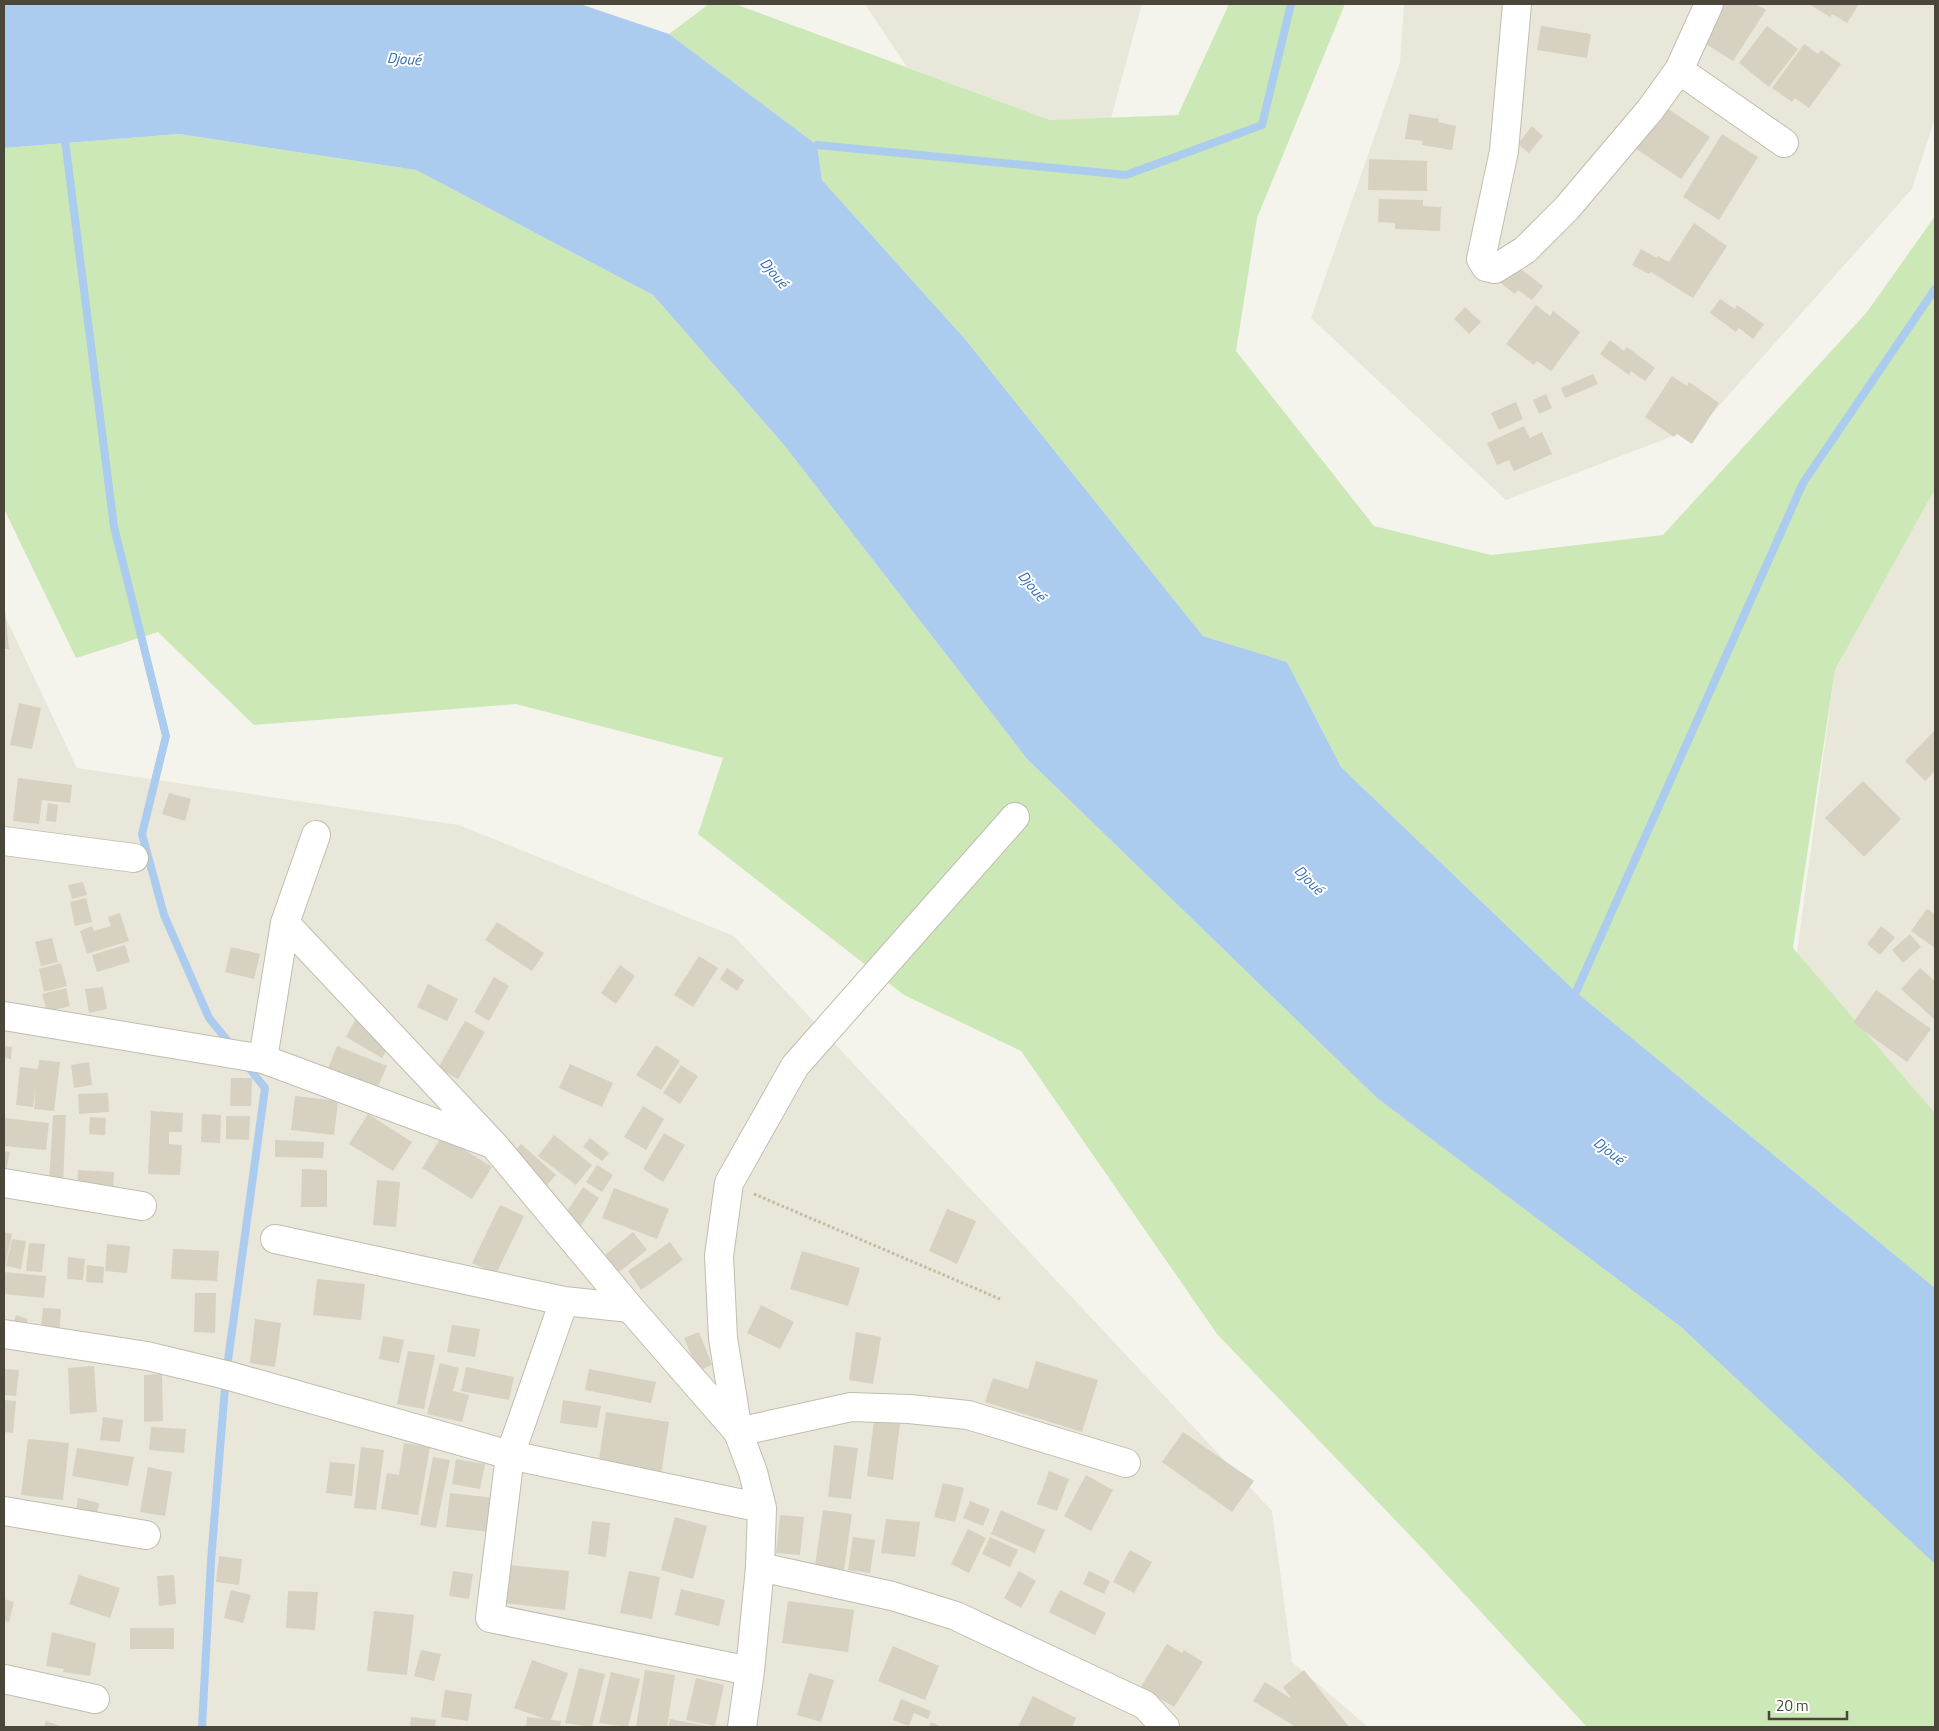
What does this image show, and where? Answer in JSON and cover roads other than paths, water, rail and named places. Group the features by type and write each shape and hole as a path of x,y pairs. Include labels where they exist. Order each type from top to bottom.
{"street":[{"path":"1517,4 1504,151 1481,259 1486,267 1495,269 1525,250 1567,208 1650,110 1679,70 1708,4"},
{"path":"1679,70 1784,143"},
{"path":"742,1727 750,1671 760,1567 762,1508 753,1472 738,1432 723,1338 719,1256 728,1183 795,1066 1015,818"},
{"path":"263,1059 285,922 316,835"},
{"path":"4,841 134,858"},
{"path":"285,922 494,1145 630,1308 738,1432"},
{"path":"4,1016 263,1059 494,1145"},
{"path":"4,1183 142,1206"},
{"path":"275,1239 564,1301 630,1308"},
{"path":"564,1301 510,1455 490,1618 750,1671"},
{"path":"4,1334 147,1356 510,1455 762,1508"},
{"path":"738,1432 851,1407 909,1409 968,1415 1126,1463"},
{"path":"4,1511 146,1535"},
{"path":"760,1567 892,1596 956,1616 1145,1705 1165,1727"},
{"path":"4,1679 95,1700"}],"water":[{"name":"Djoué","path":"4,4 580,4 669,34 817,145 822,180 965,339 1203,636 1287,662 1341,767 1576,992 1935,1288 1935,1564 1681,1327 1377,1098 1027,759 784,445 653,295 416,170 179,134 4,148"}],"waterway":[{"path":"809,152 817,145 1126,175 1262,125 1291,4"},
{"path":"64,132 114,527 166,736 142,834 164,915 209,1018 231,1045"},
{"path":"1569,996 1576,992 1803,483 1935,289"},
{"path":"202,1727 211,1561 226,1375 265,1088 246,1064"}]}
